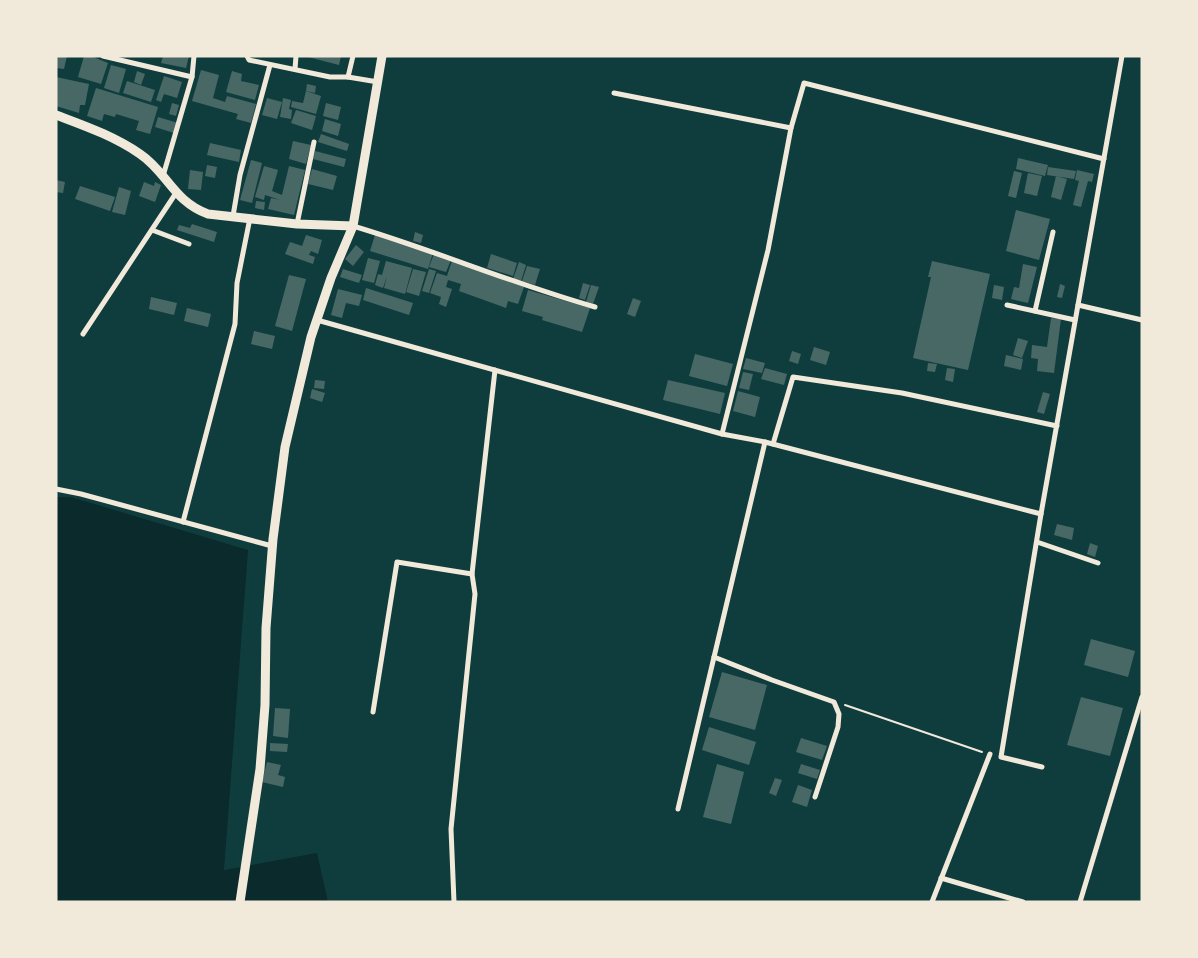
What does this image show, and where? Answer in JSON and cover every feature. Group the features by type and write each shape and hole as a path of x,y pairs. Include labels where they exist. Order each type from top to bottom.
{"street":[{"path":"103,56 192,77"},
{"path":"163,176 192,77 194,56"},
{"path":"247,56 249,60 330,77 348,77 378,82"},
{"path":"295,69 296,56"},
{"path":"348,77 353,56"},
{"path":"240,902 260,769 265,705 266,628 272,546 285,447 300,381 317,320 353,226 382,56"},
{"path":"1042,767 1001,757 1056,426 1122,56"},
{"path":"233,216 240,175 270,65"},
{"path":"722,434 768,250 791,128 804,83 1104,159"},
{"path":"614,93 791,128"},
{"path":"56,115 97,130 141,154 163,176 176,193 195,210 208,214 297,224 353,226 595,307"},
{"path":"297,224 314,142"},
{"path":"83,334 176,193"},
{"path":"183,522 235,324 237,283 250,218"},
{"path":"152,230 189,244"},
{"path":"1035,311 1053,232"},
{"path":"1007,305 1076,320"},
{"path":"1078,305 1142,320"},
{"path":"317,320 722,434 773,444 1041,514"},
{"path":"454,902 451,829 475,594 472,574 495,370"},
{"path":"773,444 793,377 902,393 1056,426"},
{"path":"678,809 765,442"},
{"path":"56,489 81,494 272,546"},
{"path":"1037,542 1098,563"},
{"path":"372,712 397,562 472,574"},
{"path":"714,657 834,702 839,714 838,727 815,797"},
{"path":"1080,902 1140,710 1142,697"},
{"path":"932,902 990,754"},
{"path":"941,878 1023,902"}],"path":[{"path":"834,702 990,754"}],"water":[{"path":"56,497 71,497 248,550 224,870 317,853 328,902 56,902"}],"building":[{"path":"56,56 67,56 64,69 56,68"},
{"path":"84,56 91,56 108,63 101,84 78,77"},
{"path":"163,56 189,56 186,68 161,63"},
{"path":"304,56 341,56 339,65"},
{"path":"111,65 126,69 119,93 104,88"},
{"path":"201,70 219,75 213,98 225,102 227,96 256,104 251,123 236,119 238,114 192,101"},
{"path":"137,71 145,74 141,85 134,82"},
{"path":"232,71 242,74 241,81 259,85 255,100 226,92"},
{"path":"164,76 182,82 177,98 164,94 161,102 156,100"},
{"path":"56,77 89,84 85,105 80,105 79,113 56,106"},
{"path":"127,81 155,90 151,102 123,93"},
{"path":"307,84 316,86 315,93 306,91"},
{"path":"96,88 158,107 150,134 136,130 139,121 116,114 115,117 104,114 102,121 87,116"},
{"path":"306,91 321,96 316,114 291,107 292,101 303,103"},
{"path":"267,98 282,102 277,119 262,115"},
{"path":"283,98 291,100 289,109 292,110 291,119 280,117"},
{"path":"172,103 179,105 176,116 169,114"},
{"path":"326,103 341,107 338,120 323,116"},
{"path":"296,110 316,116 312,130 291,123"},
{"path":"158,117 178,123 174,133 155,127"},
{"path":"325,119 341,124 338,136 322,131"},
{"path":"321,134 349,144 347,151 318,142"},
{"path":"293,141 311,145 306,164 289,159"},
{"path":"210,143 241,150 239,162 207,155"},
{"path":"315,151 346,159 344,167 313,159"},
{"path":"1018,158 1048,165 1045,176 1016,169"},
{"path":"251,160 262,163 252,203 240,200"},
{"path":"207,165 217,167 215,178 205,176"},
{"path":"264,166 278,170 272,191 282,195 289,166 305,170 294,215 268,209 271,198 280,200 265,195 264,200 255,197"},
{"path":"1048,167 1076,171 1074,179 1047,175"},
{"path":"312,169 337,176 333,190 308,184"},
{"path":"190,170 203,172 201,190 188,189"},
{"path":"1077,170 1094,174 1092,182 1088,181 1081,207 1073,205 1079,181 1075,180"},
{"path":"1014,171 1022,173 1016,198 1008,196"},
{"path":"1028,173 1042,176 1037,196 1024,193"},
{"path":"1056,176 1067,179 1061,200 1051,197"},
{"path":"56,180 65,182 63,193 56,192"},
{"path":"144,182 154,186 155,182 161,185 155,202 139,196"},
{"path":"80,186 115,197 110,211 75,199"},
{"path":"119,187 131,191 125,215 112,212"},
{"path":"256,201 265,202 264,210 255,208"},
{"path":"1016,210 1050,219 1039,260 1006,251"},
{"path":"192,224 217,232 214,242 177,230 179,225 190,228"},
{"path":"415,232 423,235 421,243 413,241"},
{"path":"306,235 322,240 318,254 311,251 309,255 315,257 313,264 285,254 290,242 302,246"},
{"path":"375,235 433,253 428,269 370,251"},
{"path":"356,245 364,252 353,266 345,259"},
{"path":"434,254 451,260 446,272 429,267"},
{"path":"491,254 517,263 513,276 487,268"},
{"path":"368,258 380,261 374,283 362,280"},
{"path":"386,261 412,268 405,294 384,288 387,276 383,288 375,285 378,274 382,275"},
{"path":"452,261 524,287 518,304 508,301 506,308 459,291 461,284 448,280 446,287 452,289 446,307 439,304 441,297 430,293 437,273 447,276"},
{"path":"932,261 990,274 968,370 913,358 931,277 928,277"},
{"path":"519,262 526,265 521,281 513,279"},
{"path":"1023,264 1037,267 1028,303 1011,299 1014,287 1019,288"},
{"path":"527,266 540,269 535,285 522,281"},
{"path":"343,269 362,275 359,283 340,277"},
{"path":"413,269 426,272 419,296 406,292"},
{"path":"429,269 436,271 429,293 422,291"},
{"path":"289,275 306,279 292,331 275,326"},
{"path":"583,283 590,285 585,300 579,298"},
{"path":"1060,284 1065,286 1062,298 1057,297"},
{"path":"591,285 599,287 593,304 586,302"},
{"path":"994,285 1004,287 1002,300 992,298"},
{"path":"366,288 413,303 409,315 363,300"},
{"path":"338,289 362,295 359,306 346,303 342,318 331,315"},
{"path":"528,290 590,308 582,332 542,320 543,317 522,311"},
{"path":"151,297 177,303 174,315 149,309"},
{"path":"633,298 641,301 635,317 627,314"},
{"path":"187,308 211,314 208,327 184,321"},
{"path":"1051,318 1061,319 1054,373 1037,371 1038,359 1031,358 1032,345 1047,347"},
{"path":"254,331 275,336 272,349 251,344"},
{"path":"1018,338 1028,341 1022,358 1013,355"},
{"path":"814,347 830,352 826,365 810,360"},
{"path":"792,351 801,354 798,364 789,361"},
{"path":"695,354 733,364 727,386 689,376"},
{"path":"1006,355 1023,359 1021,370 1004,366"},
{"path":"746,358 765,363 762,373 743,369"},
{"path":"928,363 937,364 935,372 927,371"},
{"path":"765,368 787,374 784,385 761,379"},
{"path":"947,368 955,369 953,382 945,380"},
{"path":"743,372 753,374 749,390 739,388"},
{"path":"315,380 325,381 324,389 314,388"},
{"path":"668,380 725,393 720,414 663,400"},
{"path":"312,389 325,393 322,402 310,398"},
{"path":"738,391 760,397 755,417 733,411"},
{"path":"1043,392 1050,394 1044,414 1037,412"},
{"path":"1057,524 1074,528 1072,540 1054,535"},
{"path":"1090,543 1098,546 1095,557 1087,554"},
{"path":"1091,639 1135,651 1128,677 1084,665"},
{"path":"722,672 767,685 755,730 709,717"},
{"path":"1081,697 1123,708 1110,756 1067,745"},
{"path":"275,708 290,709 288,738 273,736"},
{"path":"709,727 756,742 749,765 702,750"},
{"path":"801,738 827,746 822,760 796,752"},
{"path":"270,743 288,744 287,752 270,751"},
{"path":"267,762 281,765 278,775 285,777 283,787 262,782"},
{"path":"717,764 744,772 731,824 703,817"},
{"path":"801,764 820,770 817,779 798,773"},
{"path":"775,778 782,780 776,796 769,793"},
{"path":"798,785 812,790 807,807 792,802"}]}
